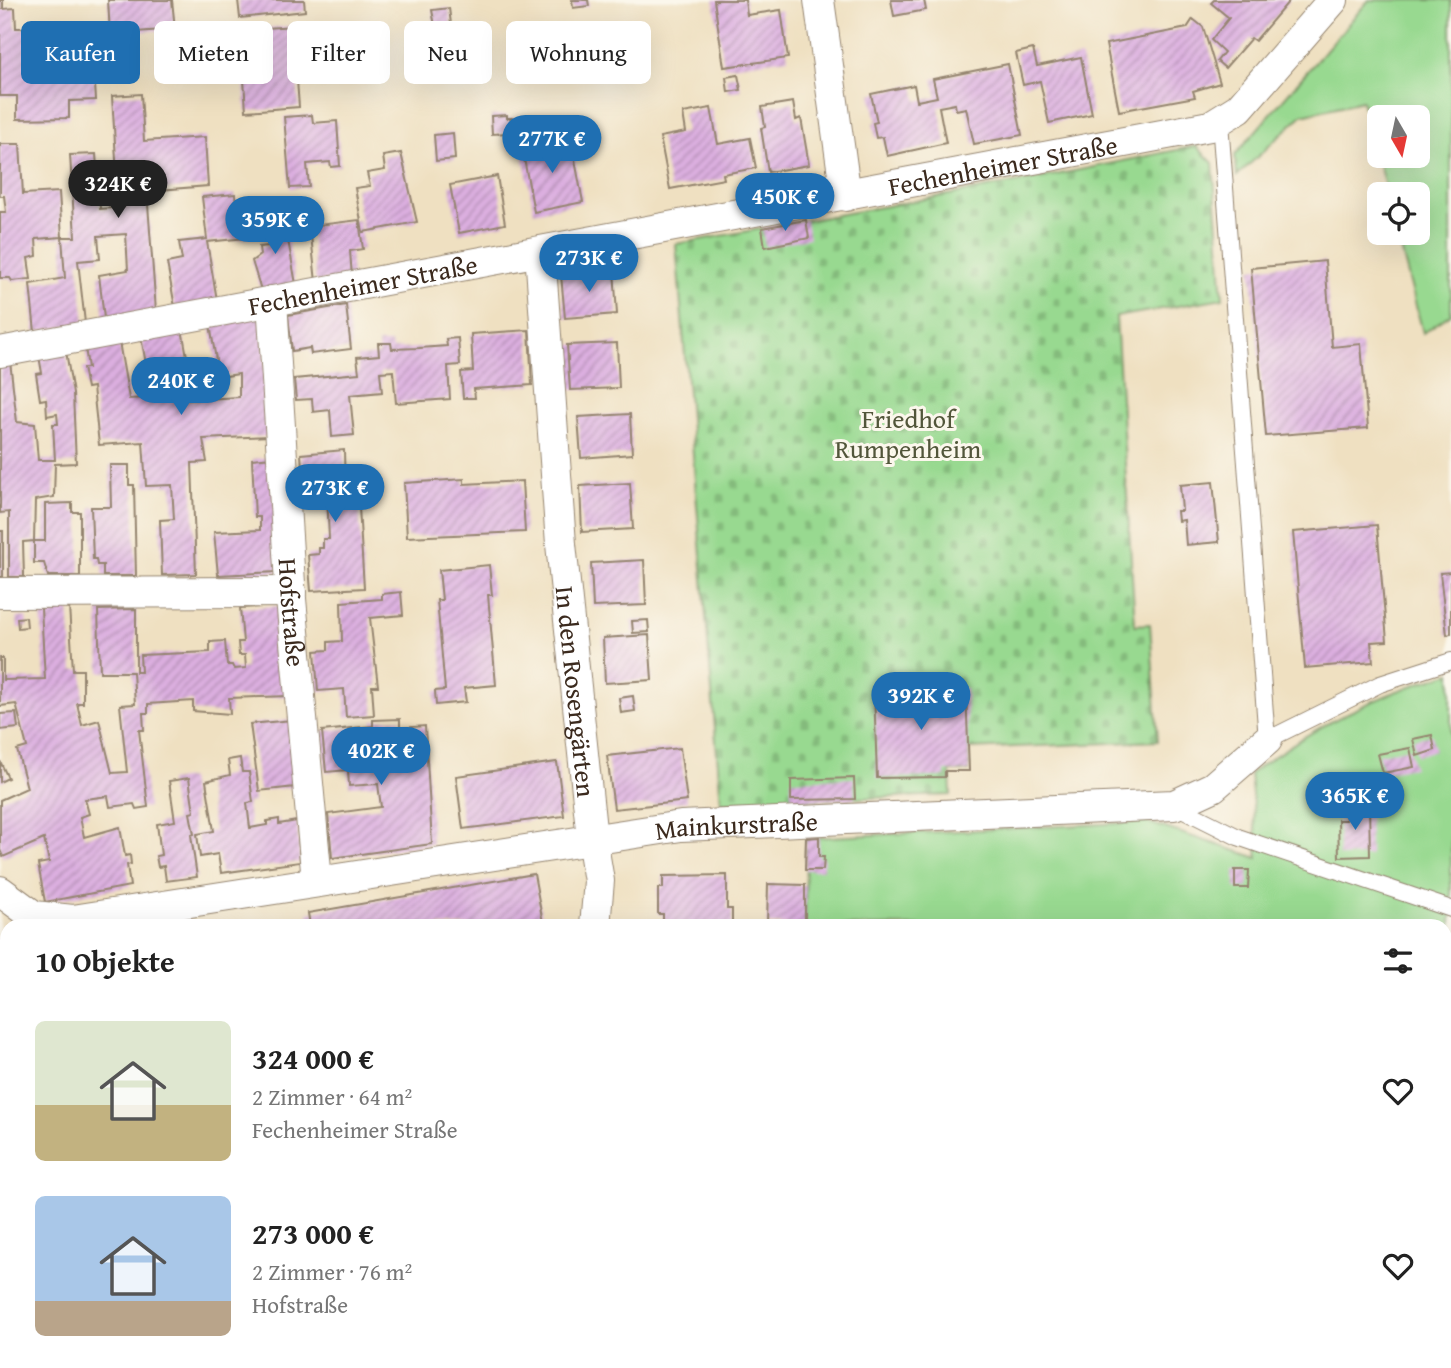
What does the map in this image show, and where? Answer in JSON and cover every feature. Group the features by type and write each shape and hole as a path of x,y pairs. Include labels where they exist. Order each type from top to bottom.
{"street":[{"path":"819,0 846,196"},
{"name":"Fechenheimer Straße","path":"0,352 846,196 1220,122 1239,108 1334,0"},
{"name":"In den Rosengärten","path":"540,252 561,544 592,839 599,881 596,919"},
{"name":"Hofstraße","path":"272,301 291,592 317,881"},
{"path":"0,593 291,592"},
{"name":"Mainkurstraße","path":"79,919 681,827 784,820 1174,805 1213,787 1267,740"},
{"name":"Mainkurstraße","path":"0,891 34,916 63,919"}],"lane":[{"path":"1220,122 1267,740"},
{"name":"Mainkurstraße","path":"1267,740 1380,684 1451,661"},
{"path":"1174,805 1238,837 1451,909"}],"green space":[{"path":"1369,0 1451,0 1451,314 1423,333 1400,245 1430,245 1430,182 1384,182 1380,168 1430,168 1430,105 1367,105 1367,120 1362,101 1302,115 1237,176 1235,155"},
{"name":"Friedhof Rumpenheim","path":"1196,146 1213,163 1223,298 1116,317 1135,625 1150,624 1158,741 968,749 969,771 950,771 951,795 721,803 676,244 1031,180"},
{"path":"1451,673 1451,919 805,919 806,838 1147,822 1258,858 1250,774 1321,727 1371,702"}],"building":[{"path":"0,0 3,0 3,9 15,8 16,28 21,28 21,84 95,84 96,100 69,101 69,118 17,119 17,96 0,96"},
{"path":"108,0 172,0 174,21 154,21 154,31 140,32 140,21 109,21"},
{"path":"238,0 304,0 305,11 240,18"},
{"path":"572,0 588,0 589,6 573,8"},
{"path":"714,0 745,0 747,15 781,10 788,58 724,67"},
{"path":"891,0 924,0 926,10 894,16"},
{"path":"1214,0 1289,1 1255,41 1251,38 1225,68 1217,61 1224,52 1211,40 1229,18 1211,3"},
{"path":"449,8 451,21 434,21 432,10"},
{"path":"1193,19 1203,27 1220,83 1193,91 1195,97 1119,111 1106,44 1187,28"},
{"path":"287,26 287,84 297,84 299,107 246,111 244,84 273,84 273,28"},
{"path":"1033,49 1037,66 1081,57 1092,114 1049,123 1040,81 1023,85 1016,53"},
{"path":"1008,64 1022,135 974,144 966,108 956,110 955,104 939,107 946,143 887,156 883,137 876,138 873,123 877,122 871,94 914,85 917,101 937,97 933,79"},
{"path":"738,75 741,90 728,92 726,77"},
{"path":"141,94 144,141 205,137 208,186 147,191 156,311 104,318 99,275 128,270 126,234 98,236 100,259 78,261 85,323 35,332 30,284 65,278 62,237 75,237 70,155 96,154 100,209 124,207 122,174 117,175 112,96"},
{"path":"793,102 796,120 801,118 809,165 768,172 761,128 765,127 762,107"},
{"path":"711,108 718,144 750,138 756,168 723,174 724,179 670,189 660,137 686,132 683,113"},
{"path":"312,115 313,123 337,121 340,166 331,167 330,162 307,164 309,187 290,188 284,117"},
{"path":"507,115 507,118 520,118 522,148 509,149 508,133 492,134 491,116"},
{"path":"453,133 455,159 436,161 434,135"},
{"path":"571,139 583,202 534,212 522,148"},
{"path":"0,144 20,144 23,194 59,192 62,237 36,239 37,256 28,258 31,279 12,281 10,278 0,278 0,212 6,212 4,196 0,196"},
{"path":"401,153 417,222 363,232 355,188 370,186 367,173 385,170 383,156"},
{"path":"497,176 505,224 459,233 450,185"},
{"path":"235,194 237,216 252,214 255,237 207,242 217,300 175,307 167,263 182,260 179,242 207,239 202,197"},
{"path":"283,213 296,284 261,290 252,261 260,255 259,247 269,246 263,217"},
{"path":"359,220 363,249 350,251 352,277 316,282 310,226"},
{"path":"806,220 809,238 765,247 762,228"},
{"path":"1325,261 1332,347 1361,344 1368,428 1266,436 1251,268"},
{"path":"614,270 617,314 565,318 561,275"},
{"path":"346,305 351,349 311,354 310,348 292,351 288,315"},
{"path":"262,315 270,436 203,439 207,462 192,463 196,574 162,575 160,520 174,519 172,485 146,486 143,442 99,445 93,387 87,388 83,368 88,368 85,347 119,342 129,399 165,397 164,384 159,385 158,379 149,380 141,337 182,329 190,373 187,374 189,400 239,397 239,374 219,377 210,325"},
{"path":"529,330 532,385 474,389 475,398 463,398 461,372 473,371 471,334"},
{"path":"458,338 460,365 448,366 450,399 396,403 393,371 380,372 382,392 350,395 354,435 332,437 330,410 313,412 312,399 296,400 294,379 359,373 357,357 379,355 378,343 391,343 392,349 419,348 447,346 446,339"},
{"path":"617,343 619,388 570,390 567,345"},
{"path":"66,351 73,394 76,463 55,464 54,497 35,500 34,541 23,542 24,577 9,577 9,512 0,513 0,364 10,361 17,422 35,424 38,460 55,460 53,424 58,424 57,414 47,416 46,399 40,400 36,374 42,373 39,356"},
{"path":"630,414 632,454 581,458 578,417"},
{"path":"344,450 345,492 358,491 364,588 311,591 308,555 319,554 319,548 323,548 323,539 329,539 327,494 304,495 301,454"},
{"path":"272,457 278,572 218,575 214,532 260,530 260,517 255,517 252,459"},
{"path":"110,465 129,465 129,485 134,485 136,576 103,576 103,565 97,565 96,559 93,559 91,507 111,507"},
{"path":"464,479 464,484 522,481 525,532 407,537 404,483"},
{"path":"1213,482 1219,542 1186,545 1184,520 1178,521 1177,511 1182,511 1180,485"},
{"path":"630,483 633,529 582,532 580,486"},
{"path":"72,503 72,512 80,512 80,576 48,576 44,563 34,563 34,541 45,541 45,504"},
{"path":"1377,525 1387,641 1371,642 1373,662 1305,668 1293,532"},
{"path":"0,531 3,531 3,577 0,577"},
{"path":"644,560 646,605 593,607 591,563"},
{"path":"489,565 492,595 488,595 496,685 464,688 466,702 436,705 435,691 445,690 437,600 442,600 439,570"},
{"path":"1451,572 1451,634 1447,635 1440,573"},
{"path":"401,592 403,615 370,618 378,686 372,686 374,715 346,717 344,689 318,691 315,651 328,650 328,642 342,641 341,602 382,599 382,594"},
{"path":"69,606 73,670 83,670 83,703 77,703 82,725 99,720 112,773 127,772 120,705 135,704 133,672 100,672 98,610 136,609 136,672 141,672 140,655 210,652 210,642 225,641 227,665 232,665 234,669 246,668 245,655 239,655 238,642 243,642 240,608 282,606 289,696 229,698 230,714 193,711 193,701 148,704 148,713 143,713 144,730 139,730 148,807 136,809 134,804 110,807 108,796 85,799 89,814 80,817 84,837 120,827 125,856 130,855 131,864 127,865 130,886 45,902 38,864 49,862 44,839 3,857 0,850 0,800 27,788 17,750 27,747 16,704 0,706 0,658 3,658 3,680 45,679 41,608"},
{"path":"26,617 27,627 18,628 17,618"},
{"path":"648,620 649,632 633,633 632,621"},
{"path":"649,635 652,680 605,683 603,638"},
{"path":"966,688 969,771 945,771 945,777 877,778 874,690"},
{"path":"633,696 635,711 621,713 619,698"},
{"path":"16,713 18,728 0,730 0,714"},
{"path":"400,719 400,728 425,726 432,844 332,858 328,814 381,807 378,784 349,786 348,770 326,772 322,731 373,726 373,720"},
{"path":"292,720 295,787 259,791 250,724"},
{"path":"1432,735 1435,750 1417,756 1413,739"},
{"path":"680,748 687,801 614,809 607,756"},
{"path":"1410,748 1414,767 1383,773 1378,754"},
{"path":"240,758 242,772 249,772 253,802 247,803 250,828 267,825 267,821 279,819 279,824 297,821 300,862 221,873 218,854 200,857 197,834 214,831 206,781 230,775 228,760"},
{"path":"0,761 8,778 0,782"},
{"path":"557,762 564,816 463,829 456,776"},
{"path":"189,778 194,812 190,813 194,834 191,835 197,877 166,881 164,866 158,867 156,856 161,855 157,824 175,821 169,781"},
{"path":"854,778 855,799 791,800 791,780"},
{"path":"1369,804 1370,856 1339,857 1338,820 1346,820 1345,809 1352,809 1352,805"},
{"path":"819,837 819,857 824,857 823,870 805,870 806,838"},
{"path":"1235,870 1249,870 1248,888 1235,888"},
{"path":"534,874 542,919 309,919 308,913"},
{"path":"727,875 727,909 732,909 732,919 663,919 663,914 658,914 658,888 663,888 663,876"},
{"path":"768,884 805,885 805,919 767,919"}]}
